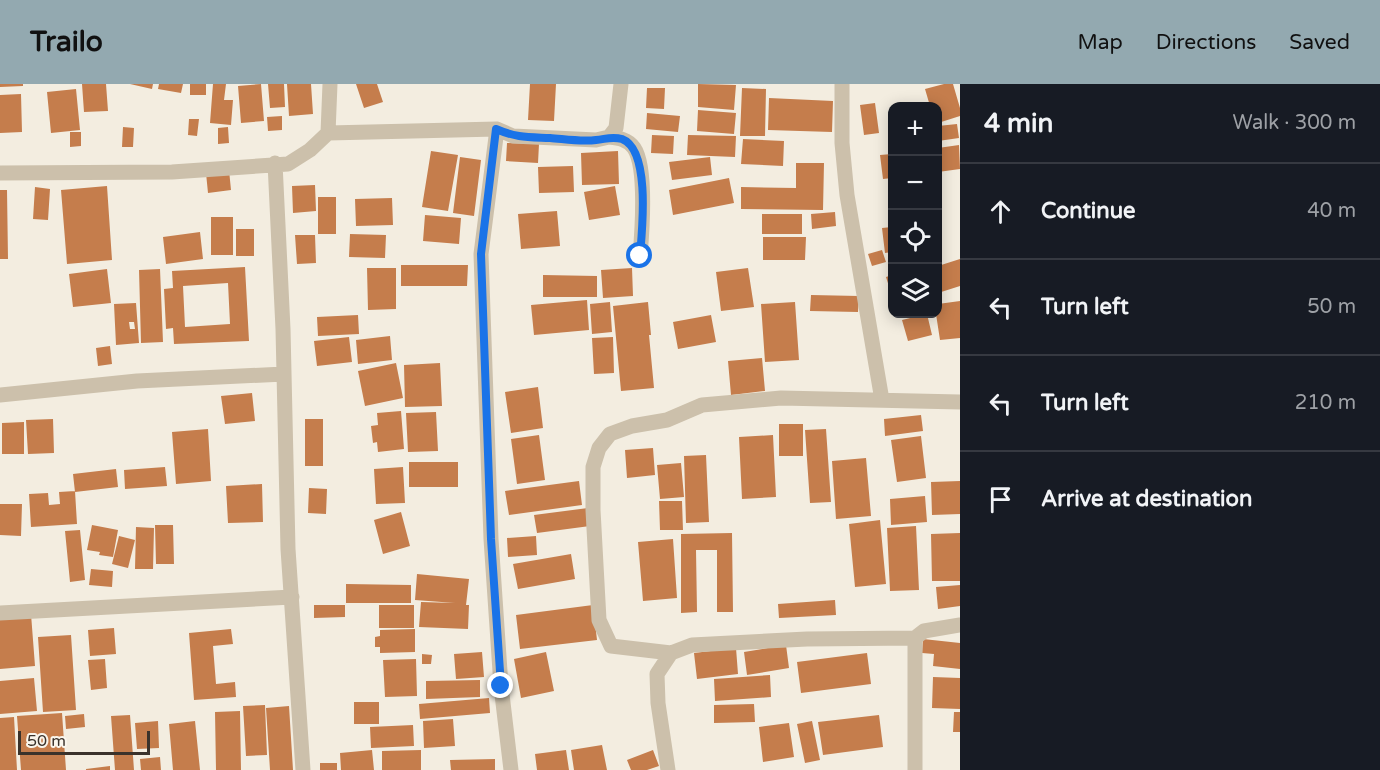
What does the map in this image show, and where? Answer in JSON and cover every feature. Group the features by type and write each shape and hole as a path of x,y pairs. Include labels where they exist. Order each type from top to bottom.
{"street":[{"path":"328,133 330,84"},
{"path":"609,137 616,128 621,84"},
{"path":"842,84 842,143 847,195 882,400"},
{"path":"496,129 481,254 491,539 501,686 511,770"},
{"path":"0,173 172,172 288,164 310,150 328,133 496,129 513,136 596,140 609,137 624,140 634,148 641,175 643,222 640,256"},
{"path":"275,164 284,374 288,549 303,770"},
{"path":"0,395 137,381 284,374"},
{"path":"960,402 781,398 702,405 667,420 632,426 610,434 598,448 593,468 595,573 599,620 611,645 671,653 692,645 807,639 915,638 924,631 960,625"},
{"path":"0,613 291,597"},
{"path":"915,638 915,770"},
{"path":"668,770 658,703 657,674 671,653"}],"building":[{"path":"0,84 23,84 23,86 0,87"},
{"path":"82,84 106,84 108,111 84,112"},
{"path":"130,84 153,84 152,89"},
{"path":"159,84 183,84 181,93 158,89"},
{"path":"190,84 206,84 206,95 190,95"},
{"path":"213,84 226,84 224,100 233,100 231,125 210,123"},
{"path":"261,84 264,121 241,123 238,86"},
{"path":"268,84 284,84 285,107 270,108"},
{"path":"287,84 311,84 313,114 289,116"},
{"path":"356,84 377,84 383,102 364,108"},
{"path":"530,84 556,84 554,121 528,120"},
{"path":"698,84 736,85 734,110 698,107"},
{"path":"953,84 960,116 942,122 942,102 929,102 925,89"},
{"path":"647,88 665,88 664,109 646,108"},
{"path":"742,88 766,89 765,136 740,136"},
{"path":"76,89 80,130 51,133 47,92"},
{"path":"21,94 22,132 0,133 0,95"},
{"path":"769,98 833,101 832,132 768,130"},
{"path":"875,103 879,133 864,135 860,105"},
{"path":"698,110 736,113 734,134 697,131"},
{"path":"647,113 680,116 678,132 646,129"},
{"path":"282,116 282,130 268,131 267,117"},
{"path":"189,119 199,119 197,136 188,135"},
{"path":"957,124 959,138 942,140 942,126"},
{"path":"123,127 134,128 133,147 122,147"},
{"path":"228,127 229,143 218,144 218,128"},
{"path":"70,132 81,132 81,146 70,147"},
{"path":"652,135 674,136 673,154 651,153"},
{"path":"688,135 736,136 735,157 687,155"},
{"path":"743,139 784,141 783,166 741,164"},
{"path":"507,143 539,144 538,163 506,161"},
{"path":"959,145 960,169 942,171 942,147"},
{"path":"431,151 458,155 448,211 422,207"},
{"path":"618,151 619,184 582,185 581,153"},
{"path":"888,154 888,178 883,179 880,155"},
{"path":"460,157 481,160 474,216 453,213"},
{"path":"710,157 712,175 672,180 669,162"},
{"path":"796,163 824,163 823,210 741,209 741,187 796,188"},
{"path":"573,166 574,192 539,193 538,167"},
{"path":"229,170 231,190 208,193 206,173"},
{"path":"729,178 734,203 673,215 669,190"},
{"path":"315,185 316,211 293,213 292,186"},
{"path":"107,186 112,260 67,264 61,190"},
{"path":"615,186 620,215 589,220 584,192"},
{"path":"35,187 50,189 48,220 33,219"},
{"path":"0,190 7,190 8,259 0,259"},
{"path":"318,197 336,197 336,234 318,234"},
{"path":"392,198 393,225 356,226 355,199"},
{"path":"557,211 560,246 521,249 518,214"},
{"path":"835,212 836,226 812,229 811,214"},
{"path":"762,214 802,214 802,234 762,234"},
{"path":"425,215 461,218 459,244 423,241"},
{"path":"211,217 233,217 233,255 211,255"},
{"path":"888,227 888,253 885,253 882,228"},
{"path":"236,229 254,229 254,256 236,256"},
{"path":"200,232 203,259 166,264 163,237"},
{"path":"350,234 386,235 385,258 349,257"},
{"path":"295,235 315,235 316,263 297,264"},
{"path":"763,237 806,237 805,260 763,260"},
{"path":"882,250 886,262 872,266 868,254"},
{"path":"960,259 960,286 942,292 942,265"},
{"path":"401,265 468,265 467,286 401,286"},
{"path":"245,267 249,341 174,344 173,328 166,329 164,289 173,288 172,271","holes":["228,283 230,324 185,327 183,286"]},
{"path":"367,268 396,268 396,309 368,310"},
{"path":"632,268 633,296 603,298 601,270"},
{"path":"748,268 754,307 721,311 716,272"},
{"path":"107,269 111,303 73,307 69,274"},
{"path":"160,269 163,342 141,343 139,270"},
{"path":"543,275 597,276 597,297 543,297"},
{"path":"811,295 859,296 858,312 810,311"},
{"path":"587,300 589,330 534,335 531,305"},
{"path":"960,301 960,338 940,340 937,318 942,318 942,303"},
{"path":"610,302 612,332 592,334 590,304"},
{"path":"648,302 654,388 621,391 613,306"},
{"path":"795,302 799,360 765,362 761,304"},
{"path":"136,303 139,343 116,345 114,304","holes":["129,322 134,322 135,329 130,329"]},
{"path":"358,315 359,334 318,336 317,317"},
{"path":"711,315 716,342 678,349 673,322"},
{"path":"928,318 932,335 908,341 902,320"},
{"path":"390,336 392,360 358,364 356,340"},
{"path":"349,337 352,362 317,366 314,341"},
{"path":"613,337 614,373 594,374 592,338"},
{"path":"110,346 112,364 98,366 96,348"},
{"path":"762,358 765,391 731,395 728,361"},
{"path":"396,363 403,398 365,406 358,371"},
{"path":"440,363 442,406 405,407 404,365"},
{"path":"538,387 543,428 511,433 505,392"},
{"path":"252,393 255,421 225,424 221,396"},
{"path":"401,411 404,449 378,452 377,442 373,443 371,426 378,425 377,413"},
{"path":"436,412 438,451 408,452 406,413"},
{"path":"921,415 923,431 885,436 884,419"},
{"path":"53,419 54,453 28,454 26,420"},
{"path":"305,419 323,419 323,466 305,466"},
{"path":"24,422 24,454 2,454 2,423"},
{"path":"779,424 803,424 803,456 779,456"},
{"path":"208,429 211,481 176,484 172,432"},
{"path":"826,429 831,502 810,503 805,430"},
{"path":"539,435 545,480 517,484 511,439"},
{"path":"773,435 776,497 742,499 739,437"},
{"path":"921,436 926,478 897,482 891,440"},
{"path":"653,448 655,475 627,478 625,450"},
{"path":"706,455 709,522 686,523 684,456"},
{"path":"866,458 871,516 836,519 832,461"},
{"path":"409,462 458,462 458,487 409,487"},
{"path":"681,463 684,497 660,499 657,465"},
{"path":"165,467 167,486 125,489 124,470"},
{"path":"403,467 405,503 376,504 374,469"},
{"path":"116,469 118,487 75,492 73,474"},
{"path":"579,481 582,505 509,515 505,491"},
{"path":"960,481 960,514 932,515 931,482"},
{"path":"262,484 263,522 228,523 226,486"},
{"path":"309,488 327,489 326,514 308,513"},
{"path":"75,491 77,524 31,527 29,494 48,493 49,505 60,504 59,492"},
{"path":"925,496 927,522 891,525 890,499"},
{"path":"659,501 682,501 683,530 660,530"},
{"path":"0,504 22,504 21,536 0,535"},
{"path":"588,508 590,526 537,533 534,515"},
{"path":"401,512 410,546 383,554 374,520"},
{"path":"880,520 886,584 855,587 849,524"},
{"path":"92,525 118,530 113,557 87,550"},
{"path":"155,525 173,525 174,564 156,564"},
{"path":"916,526 919,590 890,591 887,528"},
{"path":"136,527 154,528 153,569 135,569"},
{"path":"80,530 85,580 70,582 65,531"},
{"path":"732,533 733,612 717,612 717,550 696,550 697,612 681,613 681,534"},
{"path":"960,533 960,581 932,581 931,534"},
{"path":"119,536 135,540 128,568 112,564"},
{"path":"536,536 537,555 508,557 507,538"},
{"path":"673,539 677,598 643,601 638,542"},
{"path":"571,554 575,579 518,589 513,564"},
{"path":"91,569 113,571 112,587 89,585"},
{"path":"417,574 469,579 466,605 469,605 468,629 419,627 421,602 455,603 415,600"},
{"path":"346,584 411,585 411,603 346,603"},
{"path":"960,585 960,606 938,609 936,587"},
{"path":"835,600 836,615 779,618 778,604"},
{"path":"314,605 345,605 345,617 314,618"},
{"path":"379,605 414,605 414,628 379,628"},
{"path":"593,605 597,640 520,649 516,615"},
{"path":"31,614 35,666 0,669 0,617"},
{"path":"114,628 116,654 90,656 88,630"},
{"path":"231,629 233,644 213,646 216,684 235,682 236,697 194,700 189,633"},
{"path":"415,629 415,652 380,653 380,647 375,647 375,637 380,636 380,630"},
{"path":"71,635 76,710 43,712 38,637"},
{"path":"923,639 960,643 960,669 933,666 934,654 922,653"},
{"path":"786,645 789,668 747,675 744,652"},
{"path":"736,648 738,674 697,679 694,653"},
{"path":"482,652 484,677 456,679 454,654"},
{"path":"546,652 554,691 521,698 514,659"},
{"path":"867,653 871,684 801,693 797,662"},
{"path":"422,654 432,655 431,664 422,664"},
{"path":"105,659 107,688 91,690 88,660"},
{"path":"416,659 417,696 385,697 383,660"},
{"path":"770,675 771,697 715,701 714,679"},
{"path":"933,677 960,678 960,709 932,708"},
{"path":"34,678 37,711 0,714 0,681"},
{"path":"480,680 480,697 426,699 426,681"},
{"path":"489,698 490,713 420,719 419,704"},
{"path":"354,702 379,702 379,724 354,724"},
{"path":"754,704 755,722 714,723 714,705"},
{"path":"265,705 267,755 246,756 243,706"},
{"path":"289,706 293,770 270,770 266,708"},
{"path":"240,711 241,770 216,770 215,712"},
{"path":"954,712 960,712 960,732 953,732"},
{"path":"62,713 66,770 21,770 17,716"},
{"path":"84,714 85,727 66,729 65,716"},
{"path":"130,715 134,770 115,770 111,716"},
{"path":"879,715 883,747 823,755 818,722"},
{"path":"14,717 17,770 0,770 0,718"},
{"path":"453,719 455,746 424,748 423,721"},
{"path":"158,721 159,748 137,749 135,723"},
{"path":"195,721 200,770 173,770 169,724"},
{"path":"812,721 820,760 805,763 797,724"},
{"path":"789,723 794,757 763,762 759,727"},
{"path":"413,725 414,746 371,748 370,727"},
{"path":"602,745 607,770 574,770 571,750"},
{"path":"372,750 374,770 341,770 340,753"},
{"path":"421,750 421,770 382,770 382,751"},
{"path":"566,750 569,770 537,770 535,754"},
{"path":"653,750 659,766 647,770 631,770 627,760"},
{"path":"160,757 161,770 141,770 140,759"},
{"path":"495,759 495,770 451,770 450,760"},
{"path":"320,763 337,763 337,770 320,770"},
{"path":"110,766 110,770 86,770 86,769"}],"route":[{"path":"501,686 491,539 481,254 496,129 513,136 596,140 609,137 624,140 634,148 641,175 643,222 640,256"}]}
